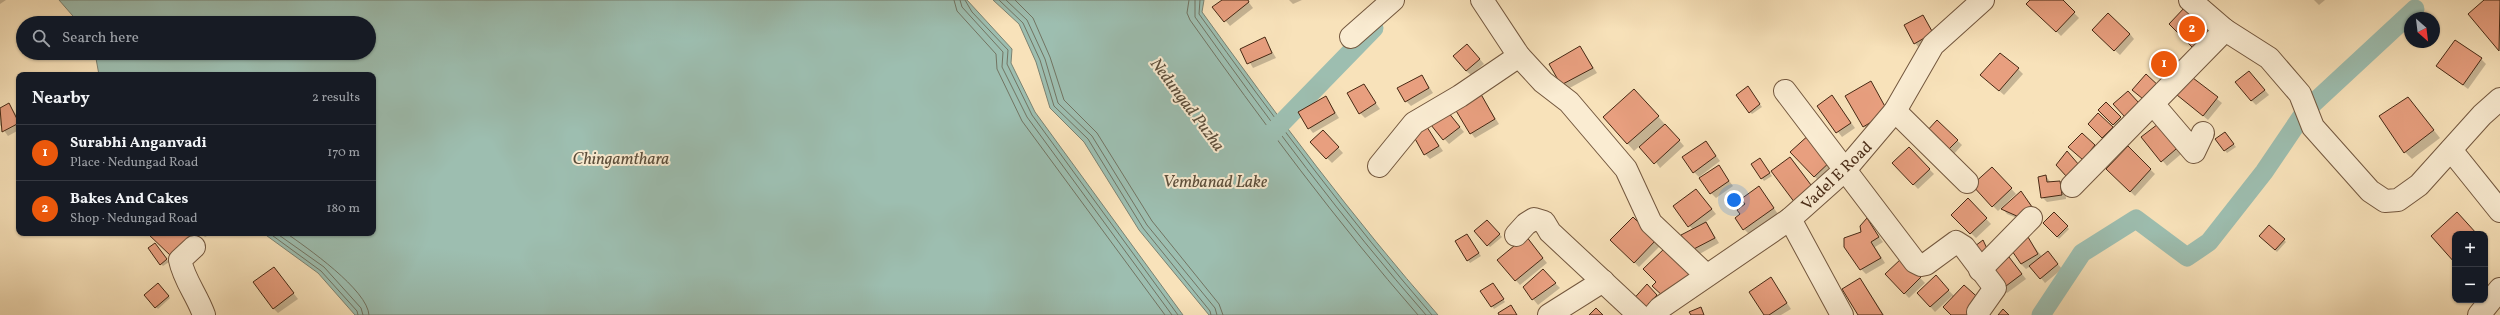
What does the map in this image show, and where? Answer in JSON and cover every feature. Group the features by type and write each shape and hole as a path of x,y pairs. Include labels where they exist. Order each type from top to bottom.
{"street":[{"path":"1351,37 1393,0"},
{"path":"1482,0 1519,56 1543,82 1569,102 1626,169 1651,223 1706,275"},
{"path":"2190,0 2225,30 2269,58 2300,94 2313,128 2370,191 2384,200 2398,200 2419,185 2482,115 2500,99"},
{"name":"Vadel E Road","path":"1654,315 1660,308 1706,275 1790,218 1846,170 1894,111 1932,45 1979,1"},
{"path":"2072,186 2225,30"},
{"path":"1379,166 1414,123 1460,96 1519,56"},
{"path":"1785,91 1915,262 1921,265 1926,264 1956,242 1964,248 1995,288 1978,312"},
{"path":"2153,104 2194,152 2203,133"},
{"path":"1894,111 1967,182"},
{"path":"2451,150 2500,211"},
{"path":"1790,218 1842,315"},
{"path":"1980,270 2031,218"},
{"path":"1516,235 1526,224 1534,219 1544,222 1550,232 1639,315"},
{"path":"194,247 180,260 184,277 196,295 204,315"},
{"path":"1549,315 1603,281"},
{"path":"2479,315 2500,289"}],"water":[{"name":"Chingamthara","path":"59,0 967,0 1012,49 1011,63 1035,112 1183,315 355,315 318,273 267,236 376,236 376,72 98,72 96,60 376,60 376,16 73,16"},
{"name":"Vembanad Lake","path":"993,0 1204,0 1202,12 1259,90 1346,204 1438,315 1209,315 1139,230 1084,142 1050,108 1036,62 1019,24"}],"building":[{"path":"1222,0 1248,0 1249,2 1224,22 1212,7"},
{"path":"2030,0 2063,0 2075,12 2056,32 2026,4"},
{"path":"2484,0 2500,0 2499,51 2468,14"},
{"path":"2186,6 2214,35 2197,52 2169,24"},
{"path":"2108,13 2130,34 2114,51 2092,30"},
{"path":"1923,15 1933,33 1914,44 1904,25"},
{"path":"1265,37 1272,53 1247,64 1240,49"},
{"path":"2455,40 2482,58 2463,85 2436,66"},
{"path":"1467,44 1480,59 1466,71 1453,56"},
{"path":"1580,46 1593,68 1561,85 1549,64"},
{"path":"2163,51 2176,64 2164,77 2151,64"},
{"path":"2000,53 2019,68 1999,91 1980,75"},
{"path":"2249,71 2265,90 2251,101 2235,82"},
{"path":"2146,74 2161,88 2148,103 2132,90"},
{"path":"1422,75 1429,88 1405,102 1397,88"},
{"path":"2193,78 2218,97 2203,116 2177,95"},
{"path":"1871,81 1888,112 1863,127 1845,96"},
{"path":"1364,84 1376,103 1359,114 1347,93"},
{"path":"1748,86 1760,104 1749,113 1736,95"},
{"path":"1478,89 1495,119 1470,134 1452,104"},
{"path":"1634,89 1659,116 1627,144 1603,117"},
{"path":"2128,91 2139,103 2125,117 2113,104"},
{"path":"1832,95 1851,123 1836,133 1817,106"},
{"path":"1326,96 1335,113 1308,129 1298,112"},
{"path":"2408,97 2434,130 2404,153 2379,116"},
{"path":"2106,102 2121,117 2113,125 2098,110"},
{"path":"9,103 16,117 16,125 2,132 0,108"},
{"path":"1448,112 1460,127 1443,140 1431,125"},
{"path":"2098,113 2113,127 2102,138 2088,124"},
{"path":"1937,120 1958,140 1947,151 1926,132"},
{"path":"2162,121 2183,143 2161,162 2141,137"},
{"path":"1665,124 1680,140 1654,164 1639,147"},
{"path":"1427,127 1439,146 1424,155 1413,135"},
{"path":"1323,130 1339,147 1326,159 1310,142"},
{"path":"2225,132 2234,144 2224,151 2215,139"},
{"path":"1811,133 1834,158 1814,177 1790,152"},
{"path":"2082,133 2095,145 2083,160 2068,147"},
{"path":"1706,141 1716,156 1693,173 1682,157"},
{"path":"2128,146 2151,169 2130,192 2106,169"},
{"path":"1909,147 1930,169 1913,185 1892,163"},
{"path":"2067,151 2079,165 2067,177 2056,165"},
{"path":"1790,157 1814,189 1795,203 1771,171"},
{"path":"1760,158 1770,173 1761,179 1751,164"},
{"path":"1719,165 1729,181 1710,194 1699,178"},
{"path":"1992,167 2012,188 1992,207 1972,185"},
{"path":"2046,175 2047,182 2060,181 2062,195 2041,198 2038,177"},
{"path":"1759,186 1774,208 1743,230 1735,218 1740,214 1737,210 1745,204 1741,199"},
{"path":"1696,189 1712,209 1688,227 1673,206"},
{"path":"2021,191 2032,207 2019,217 2001,209"},
{"path":"1968,198 1987,218 1970,234 1951,215"},
{"path":"2054,212 2068,226 2057,237 2043,223"},
{"path":"2457,212 2474,231 2452,231 2452,260 2431,236"},
{"path":"1633,217 1656,240 1634,263 1610,240"},
{"path":"1867,218 1879,237 1871,242 1881,258 1860,270 1844,247 1844,238 1861,232 1860,226"},
{"path":"1487,220 1500,234 1487,246 1474,231"},
{"path":"1706,222 1715,238 1690,251 1681,235"},
{"path":"2269,225 2285,239 2275,250 2259,236"},
{"path":"1467,234 1479,253 1467,261 1455,241"},
{"path":"150,236 190,236 171,256"},
{"path":"1526,236 1543,258 1515,281 1497,260"},
{"path":"2028,237 2038,254 2021,264 2010,248"},
{"path":"1983,240 1990,255 1971,249"},
{"path":"155,243 167,259 160,265 148,248"},
{"path":"1665,248 1690,274 1664,297 1652,286 1656,282 1643,269"},
{"path":"2048,251 2058,264 2040,279 2029,266"},
{"path":"2009,257 2022,274 2002,289 1989,272"},
{"path":"1902,258 1921,277 1904,294 1885,274"},
{"path":"274,267 294,293 273,309 253,282"},
{"path":"1543,269 1556,283 1532,300 1523,287"},
{"path":"1936,275 1949,290 1930,307 1917,293"},
{"path":"1771,277 1787,303 1769,315 1764,315 1749,292"},
{"path":"1860,278 1883,315 1858,315 1842,289"},
{"path":"158,283 169,296 155,308 144,295"},
{"path":"1493,283 1504,299 1491,307 1480,291"},
{"path":"1647,284 1657,295 1648,304 1653,309 1630,303"},
{"path":"1964,285 1983,302 1971,315 1951,315 1943,307"},
{"path":"1511,305 1517,315 1499,315 1498,313"},
{"path":"1701,307 1704,315 1691,315 1689,312"},
{"path":"1596,308 1603,315 1589,315"},
{"path":"2003,309 2009,315 1998,315"}],"waterway":[{"path":"2041,315 2082,253 2136,219 2187,257 2209,242 2264,172 2306,110 2415,9"},
{"path":"1265,140 1374,28"}],"place":[{"name":"Bakes And Cakes","path":"2192,29"},
{"name":"Surabhi Anganvadi","path":"2164,64"}],"water label":[{"name":"Nedungad Puzha","path":"1188,104"}]}
